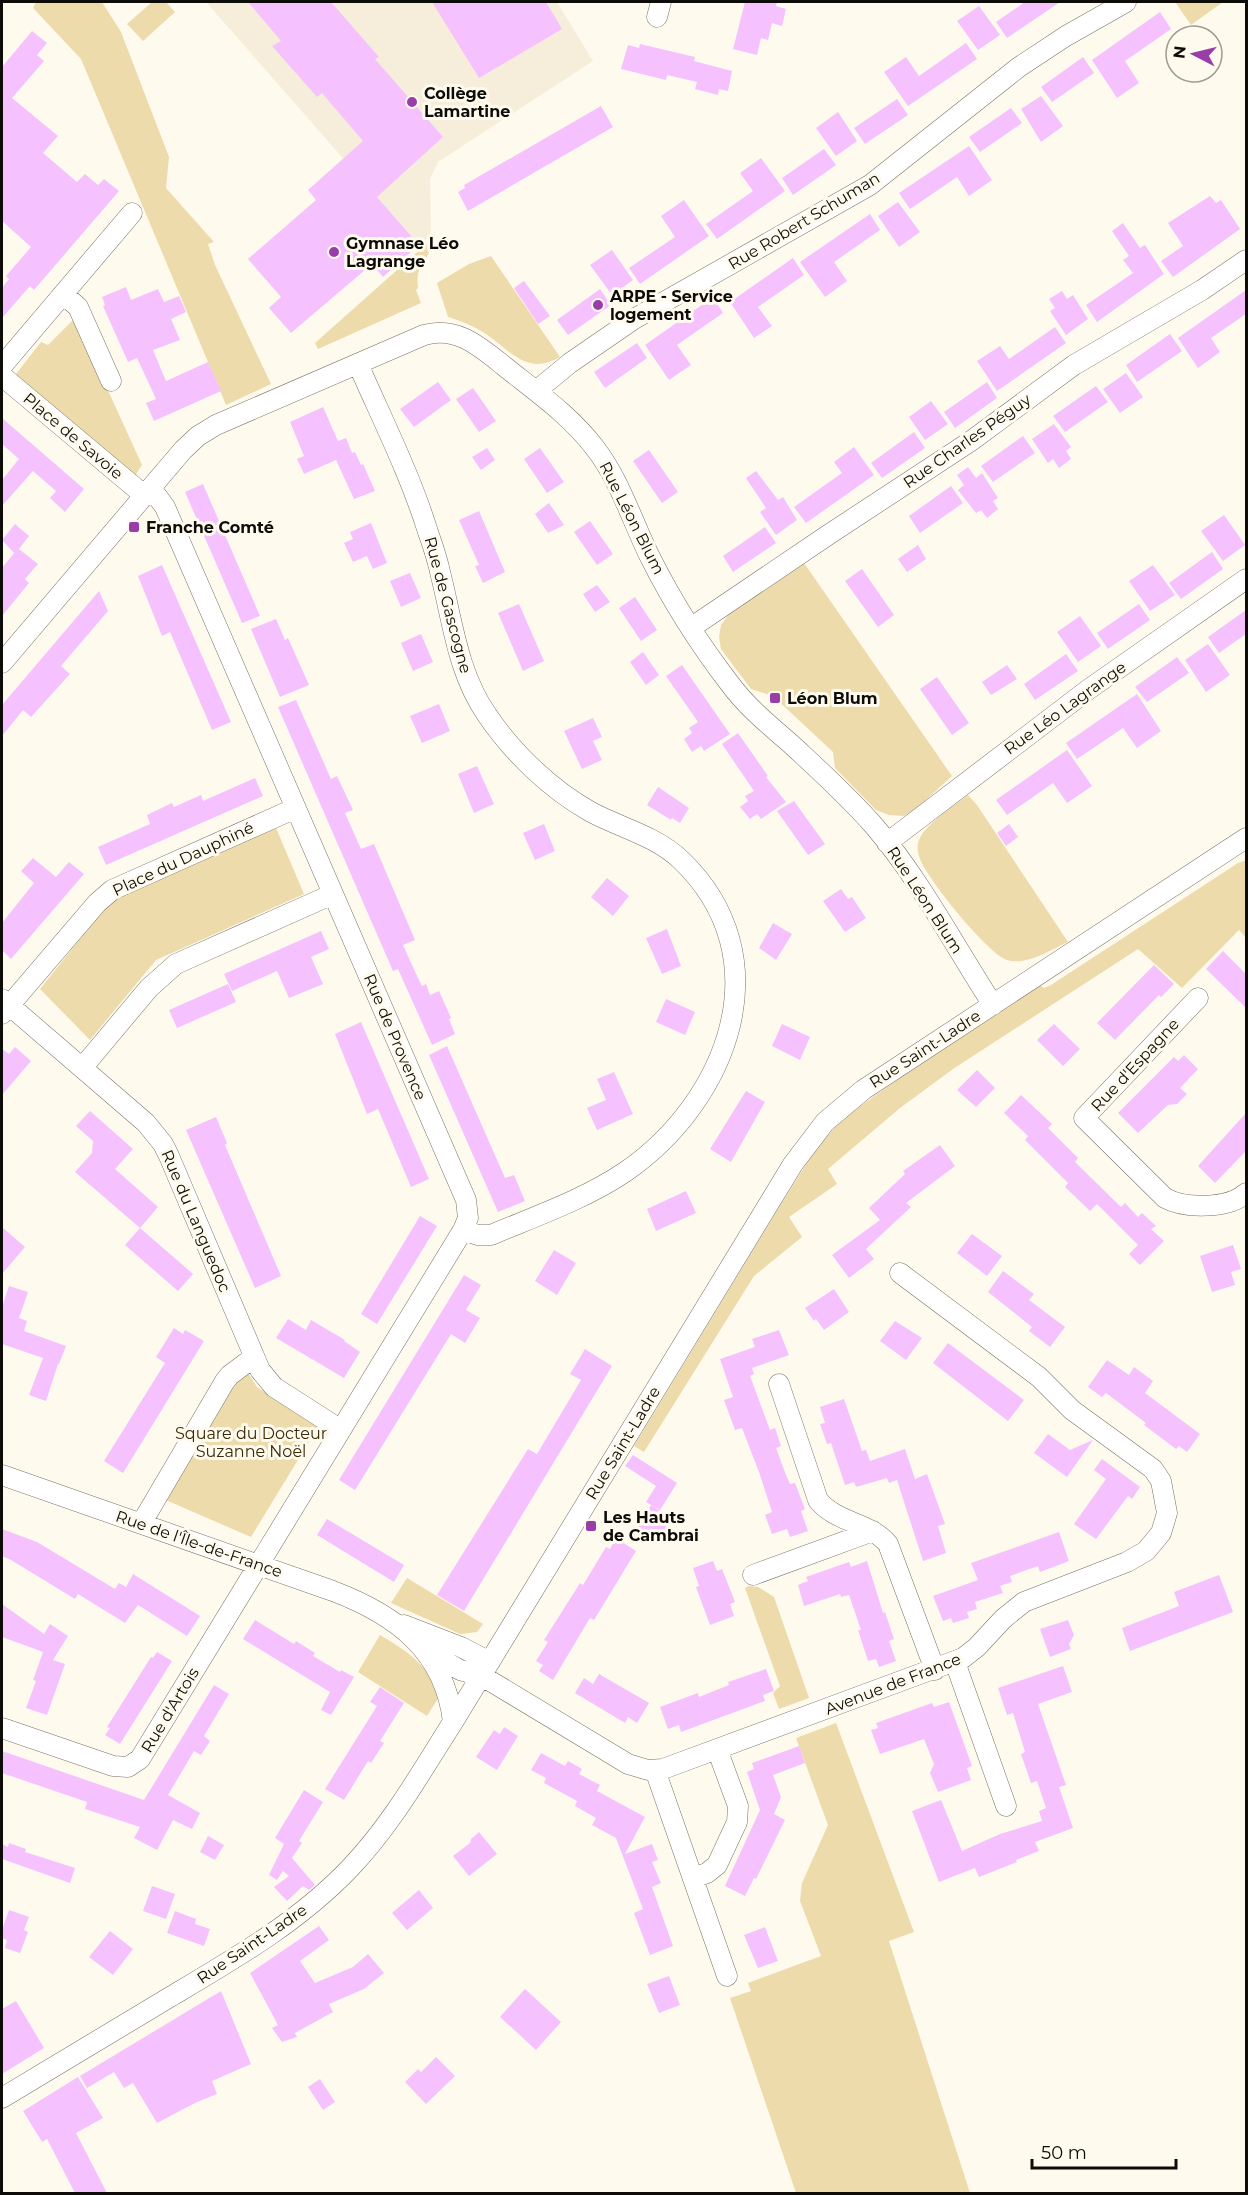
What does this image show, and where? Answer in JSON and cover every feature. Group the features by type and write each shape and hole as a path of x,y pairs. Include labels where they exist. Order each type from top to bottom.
{"street":[{"name":"Rue Robert Schuman","path":"537,391 579,356 634,319 870,185 1019,67 1066,36 1126,2"},
{"path":"2,366 132,213"},
{"name":"Rue Charles Péguy","path":"692,627 836,529 964,447 1074,364 1202,290 1246,260"},
{"path":"63,294 78,307 111,381"},
{"name":"Rue Léon Blum","path":"2,663 191,442 208,429 424,335 441,332 457,335 477,344 537,391 571,421 596,448 613,476 650,557 713,661 740,697 847,797 887,843 913,878 993,1005"},
{"name":"Rue de Gascogne","path":"358,364 424,521 441,574 458,656 486,714 520,755 568,797 590,811 658,843 680,860 701,883 717,911 729,939 735,972 734,1009 728,1040 721,1057 703,1091 662,1141 625,1172 582,1195 491,1235 477,1235 463,1230"},
{"name":"Place de Savoie","path":"2,376 148,492"},
{"name":"Rue de Provence","path":"148,492 165,507 466,1200 468,1218 463,1230 258,1565"},
{"name":"Rue Léo Lagrange","path":"887,843 1089,689 1246,579"},
{"name":"Place du Dauphiné","path":"4,1006 97,903 112,890 296,808"},
{"name":"Rue Saint-Ladre","path":"2,2098 233,1959 292,1920 352,1866 377,1837 404,1800 486,1669 785,1177 813,1136 837,1110 862,1090 1246,838"},
{"path":"82,1068 149,988 176,964 333,894"},
{"name":"Rue d'Espagne","path":"1198,998 1084,1118 1165,1198 1172,1202 1189,1205 1218,1204 1236,1200 1246,1193"},
{"name":"Rue du Languedoc","path":"4,1006 146,1123 163,1144 254,1357 266,1379 274,1387 341,1430"},
{"name":"Avenue de France","path":"655,1770 955,1662 970,1653 1003,1619 1024,1602 1127,1562 1146,1551 1155,1542 1165,1524 1167,1502 1161,1481 1153,1469 1072,1410 1039,1377 900,1273"},
{"path":"141,1524 225,1381 254,1357"},
{"path":"779,1384 818,1500 834,1514 873,1530 888,1544 935,1670"},
{"name":"Rue de l'Île-de-France","path":"2,1475 349,1597 393,1620 461,1647 486,1669"},
{"path":"753,1575 873,1530"},
{"name":"Rue d'Artois","path":"2,1728 113,1766 128,1767 135,1763 146,1752 258,1565"},
{"name":"Rue de l'Île-de-France","path":"393,1620 421,1647 436,1667 446,1685 453,1722"},
{"name":"Rue de l'Île-de-France","path":"421,1647 460,1670 486,1669"},
{"path":"955,1662 1006,1806"},
{"path":"486,1669 628,1764 655,1770 727,1976"},
{"path":"693,1878 707,1873 717,1865 737,1822 738,1806 717,1749"}],"shaded area":[{"name":"Collège Lamartine","path":"206,2 557,2 593,61 438,162 430,179 431,236 419,245"}],"green space":[{"path":"36,2 102,2 121,32 169,157 166,188 214,242 208,244 215,265 271,384 226,405 81,59 33,8"},
{"path":"152,2 166,2 175,12 143,41 127,24"},
{"path":"1175,2 1223,2 1192,24"},
{"path":"432,239 429,253 418,273 416,290 421,303 318,349 315,343"},
{"path":"491,256 560,357 538,364 529,363 512,354 481,331 448,317 437,283 469,264"},
{"path":"75,318 142,465 133,479 18,381 16,374 41,342 48,345"},
{"path":"804,563 952,776 915,810 904,816 889,815 876,810 835,768 833,752 773,696 751,689 721,649 719,637 721,625 731,611"},
{"path":"968,795 977,805 1068,942 1030,959 1007,960 998,955 972,930 932,880 919,856 919,840 934,821"},
{"path":"276,828 304,894 156,960 90,1040 40,989 112,899"},
{"path":"1246,860 1246,938 1239,930 1182,988 1138,949 953,1069 900,1108 828,1169 837,1184 789,1217 802,1237 754,1276 644,1452 634,1446 813,1153 836,1126 904,1075 1040,985 1044,988 1051,985"},
{"name":"Square du Docteur Suzanne Noël","path":"247,1371 257,1387 318,1427 251,1537 161,1498 231,1379"},
{"path":"407,1578 483,1624 477,1632 460,1634 391,1603"},
{"path":"758,1587 774,1597 809,1698 779,1709 773,1693 780,1686 745,1588"},
{"path":"380,1635 416,1660 430,1677 439,1697 427,1716 358,1672"},
{"path":"836,1723 914,1932 889,1941 970,2193 796,2193 730,1998 751,1991 748,1983 821,1956 800,1901 802,1883 828,1825 796,1738"}],"building":[{"path":"248,2 331,2 379,57 375,59 443,137 377,197 419,245 383,277 372,264 291,333 269,308 281,297 248,259 316,200 308,190 363,141 322,93 317,97 272,46 281,41"},
{"path":"432,2 546,2 562,29 479,78"},
{"path":"745,2 777,2 776,6 786,9 782,26 772,23 768,40 761,38 757,55 733,49"},
{"path":"1025,2 1060,2 1007,38 996,22"},
{"path":"979,6 1000,35 978,50 957,21"},
{"path":"1160,12 1168,24 1164,24 1164,34 1125,61 1139,83 1117,98 1092,60"},
{"path":"32,31 47,43 37,55 44,61 12,98 58,136 43,153 77,182 85,174 98,185 104,179 119,191 34,290 30,286 2,318 2,288 9,279 6,276 31,247 2,221 2,67"},
{"path":"966,43 977,59 908,106 884,72 906,57 919,76"},
{"path":"640,44 695,57 694,61 732,71 728,91 719,89 718,95 695,89 697,82 667,75 666,80 621,69 628,45 639,48"},
{"path":"1083,57 1094,73 1052,102 1041,87"},
{"path":"1041,96 1063,126 1041,142 1021,109"},
{"path":"897,99 908,115 865,144 854,128"},
{"path":"601,106 613,127 468,211 458,192 465,188 464,185"},
{"path":"1011,108 1022,123 980,152 969,137"},
{"path":"838,112 857,141 836,156 816,128"},
{"path":"969,146 992,180 969,196 957,177 910,209 899,193"},
{"path":"824,149 836,165 793,195 782,178"},
{"path":"761,158 785,191 717,239 706,224 753,191 740,173"},
{"path":"1210,196 1216,203 1221,200 1240,229 1173,277 1161,261 1183,246 1168,223"},
{"path":"684,200 709,236 640,284 629,268 675,237 661,216"},
{"path":"898,202 920,232 899,247 878,216"},
{"path":"870,214 880,230 834,262 847,281 825,297 800,262"},
{"path":"1123,223 1140,248 1145,245 1164,274 1097,322 1086,305 1133,273 1123,260 1129,256 1112,231"},
{"path":"612,250 633,280 612,295 590,265"},
{"path":"793,258 804,275 758,307 772,326 754,338 730,302"},
{"path":"524,281 550,316 538,324 514,288"},
{"path":"126,287 131,300 158,289 164,302 179,296 186,312 171,319 180,340 153,350 166,381 208,362 221,391 154,421 146,403 156,399 137,358 128,362 103,306 105,305 102,297"},
{"path":"600,289 611,305 568,335 557,320"},
{"path":"1246,290 1246,314 1211,338 1220,352 1198,368 1178,338"},
{"path":"1062,291 1067,299 1073,295 1088,319 1066,335 1050,311 1055,308 1049,299"},
{"path":"713,297 723,313 677,345 691,365 669,380 645,345"},
{"path":"1055,327 1066,343 997,391 977,361 1000,346 1009,359"},
{"path":"1170,334 1182,351 1137,382 1126,365"},
{"path":"637,343 647,358 605,388 594,372"},
{"path":"1126,373 1143,397 1120,413 1103,389"},
{"path":"438,382 451,400 414,427 400,409"},
{"path":"987,382 997,398 955,428 944,412"},
{"path":"1096,386 1108,402 1065,432 1053,416"},
{"path":"473,388 496,421 479,432 456,399"},
{"path":"931,401 948,424 925,440 909,417"},
{"path":"323,407 338,441 346,438 352,453 355,452 361,465 363,464 375,491 354,499 336,460 304,474 297,459 304,456 290,422"},
{"path":"2,418 84,489 65,512 50,498 56,491 33,471 2,506 2,480 19,459 2,444"},
{"path":"1054,424 1071,447 1066,451 1071,459 1059,468 1053,459 1048,463 1032,439"},
{"path":"914,432 925,448 882,478 871,463"},
{"path":"1023,436 1035,453 993,482 981,466"},
{"path":"854,447 874,475 806,523 794,507 842,473 834,462"},
{"path":"487,448 495,460 481,470 472,457"},
{"path":"540,448 564,482 547,493 524,459"},
{"path":"649,450 678,492 662,503 633,461"},
{"path":"968,467 976,478 982,473 998,498 993,501 998,509 987,518 981,510 976,513 958,490 964,485 957,475"},
{"path":"756,471 778,500 783,497 797,520 776,535 760,512 766,508 746,478"},
{"path":"203,484 260,616 242,623 185,492"},
{"path":"951,486 963,503 920,533 909,516"},
{"path":"549,503 564,525 548,533 535,514"},
{"path":"479,511 505,572 483,583 475,566 479,565 459,520"},
{"path":"1224,515 1245,545 1223,561 1201,531"},
{"path":"590,521 613,554 597,565 574,532"},
{"path":"371,523 387,563 373,569 367,556 353,562 344,543 353,539 350,532"},
{"path":"15,524 29,536 19,549 38,564 25,579 29,583 2,616 2,568 14,553 2,540"},
{"path":"765,527 776,543 733,572 723,556"},
{"path":"918,545 926,559 907,572 898,559"},
{"path":"1212,552 1223,569 1181,599 1169,583"},
{"path":"162,565 231,722 212,730 170,632 162,636 138,576"},
{"path":"1153,565 1175,595 1150,611 1129,581"},
{"path":"862,569 894,615 878,627 845,581"},
{"path":"410,573 421,598 401,607 390,581"},
{"path":"597,585 610,602 595,612 583,594"},
{"path":"99,591 108,611 61,666 70,674 31,717 23,710 2,736 2,705"},
{"path":"635,597 657,630 641,641 619,608"},
{"path":"519,604 544,661 523,671 498,613"},
{"path":"1139,604 1150,620 1108,649 1097,633"},
{"path":"1246,610 1246,634 1219,653 1208,637"},
{"path":"1080,616 1101,646 1078,662 1057,632"},
{"path":"276,619 285,640 288,638 309,685 280,697 251,629"},
{"path":"421,634 433,662 413,671 401,643"},
{"path":"1208,644 1230,675 1206,692 1185,660"},
{"path":"643,652 659,675 646,685 630,662"},
{"path":"1066,654 1078,671 1035,700 1024,684"},
{"path":"1177,657 1189,673 1147,702 1135,687"},
{"path":"682,665 730,734 704,751 701,746 692,752 684,739 692,733 689,728 698,722 666,676"},
{"path":"1007,665 1017,679 991,695 982,682"},
{"path":"937,677 969,723 952,735 920,689"},
{"path":"1137,694 1161,731 1137,748 1123,728 1077,759 1066,743"},
{"path":"296,700 331,779 337,776 353,810 345,813 361,849 374,844 415,940 403,945 418,978 422,986 426,984 430,995 439,991 451,1018 449,1019 455,1034 432,1045 398,969 393,971 278,707"},
{"path":"439,704 450,731 422,743 410,716"},
{"path":"593,718 602,737 593,741 602,760 582,769 564,731"},
{"path":"738,733 768,776 766,777 786,802 761,819 757,814 750,819 740,807 748,801 745,796 754,791 722,744"},
{"path":"1067,750 1092,786 1067,803 1053,783 1007,815 996,800"},
{"path":"477,766 494,804 474,813 458,774"},
{"path":"255,778 263,796 106,865 98,847 150,824 147,815 172,803 174,807 201,795 203,801"},
{"path":"658,787 689,808 680,823 647,805"},
{"path":"794,801 825,844 808,855 777,811"},
{"path":"544,824 555,851 535,860 523,833"},
{"path":"1009,824 1018,837 1006,846 997,833"},
{"path":"33,858 56,877 69,862 84,874 11,959 2,950 2,923 34,883 21,871"},
{"path":"607,878 629,896 613,916 591,897"},
{"path":"841,889 848,899 852,897 866,918 845,932 823,901"},
{"path":"773,923 792,934 776,960 759,948"},
{"path":"667,929 681,966 662,974 646,938"},
{"path":"321,931 329,949 311,957 323,984 289,998 277,971 232,991 224,974"},
{"path":"1223,951 1246,974 1246,1008 1206,969"},
{"path":"1154,965 1174,984 1161,997 1159,995 1115,1040 1097,1023"},
{"path":"228,984 236,1002 177,1028 169,1010"},
{"path":"666,999 695,1012 685,1035 656,1022"},
{"path":"361,1022 429,1179 411,1187 378,1109 367,1114 335,1034"},
{"path":"782,1024 810,1037 800,1060 772,1046"},
{"path":"1054,1024 1080,1049 1063,1066 1037,1040"},
{"path":"447,1046 505,1178 514,1175 525,1201 498,1212 429,1055"},
{"path":"15,1047 31,1061 2,1095 2,1049 9,1054"},
{"path":"1184,1055 1198,1069 1180,1088 1187,1094 1177,1104 1168,1105 1138,1133 1118,1113 1174,1057 1178,1061"},
{"path":"977,1070 995,1088 976,1107 957,1090"},
{"path":"614,1072 633,1114 597,1130 587,1108 606,1100 597,1079"},
{"path":"746,1091 765,1102 731,1162 710,1149"},
{"path":"1021,1095 1052,1124 1048,1128 1078,1158 1075,1162 1121,1207 1125,1203 1138,1217 1142,1213 1156,1226 1151,1229 1164,1241 1140,1265 1129,1254 1138,1245 1097,1204 1090,1211 1065,1187 1068,1183 1025,1140 1028,1136 1004,1113"},
{"path":"90,1111 133,1149 115,1169 158,1207 140,1228 75,1172 92,1153 93,1141 76,1126"},
{"path":"1246,1113 1246,1151 1215,1183 1198,1166"},
{"path":"216,1117 227,1143 225,1145 281,1276 255,1288 186,1130"},
{"path":"940,1145 955,1166 906,1203 911,1207 866,1249 874,1259 849,1278 832,1255 880,1220 869,1208 905,1174 903,1171"},
{"path":"686,1191 696,1213 656,1231 647,1209"},
{"path":"420,1216 437,1226 377,1324 361,1314"},
{"path":"2,1227 25,1247 2,1274"},
{"path":"140,1228 193,1274 178,1291 125,1245"},
{"path":"972,1234 1002,1256 987,1276 957,1253"},
{"path":"1233,1245 1241,1269 1231,1272 1235,1285 1212,1292 1200,1256"},
{"path":"554,1250 576,1263 557,1295 535,1281"},
{"path":"1003,1271 1034,1294 1029,1300 1065,1327 1050,1347 1029,1331 1032,1327 988,1292"},
{"path":"464,1275 481,1285 466,1310 480,1318 465,1343 451,1334 355,1490 339,1480"},
{"path":"9,1286 28,1292 19,1318 27,1321 24,1331 66,1346 46,1401 29,1395 43,1358 2,1344 2,1307"},
{"path":"834,1289 849,1312 824,1330 805,1308"},
{"path":"288,1319 306,1330 311,1320 345,1340 360,1352 344,1378 276,1338"},
{"path":"895,1321 922,1338 906,1360 880,1341"},
{"path":"174,1328 183,1334 185,1330 204,1341 123,1473 104,1461 165,1363 156,1357"},
{"path":"779,1330 789,1355 752,1368 754,1374 750,1376 770,1430 775,1428 781,1446 776,1448 786,1475 790,1484 795,1483 805,1509 801,1511 808,1531 790,1537 787,1529 772,1534 765,1515 772,1512 759,1472 742,1428 735,1430 724,1400 733,1397 720,1359 755,1347 752,1339"},
{"path":"948,1343 1024,1400 1008,1421 933,1363"},
{"path":"585,1349 612,1366 464,1611 437,1595 528,1449 537,1454 581,1380 570,1374"},
{"path":"1107,1360 1129,1375 1134,1367 1153,1381 1145,1393 1200,1434 1187,1452 1179,1446 1176,1449 1106,1393 1102,1397 1088,1387"},
{"path":"844,1399 862,1451 866,1450 870,1461 905,1449 915,1479 927,1474 945,1524 938,1526 946,1553 923,1561 897,1480 889,1483 887,1478 856,1487 854,1482 845,1485 831,1443 827,1444 820,1424 825,1423 820,1407"},
{"path":"1048,1434 1070,1450 1093,1440 1067,1477 1034,1453"},
{"path":"633,1455 677,1483 660,1510 646,1502 656,1486 625,1466"},
{"path":"1102,1459 1140,1487 1132,1499 1128,1496 1096,1539 1074,1524 1106,1479 1094,1470"},
{"path":"651,1505 672,1518 658,1541 638,1527"},
{"path":"327,1519 404,1565 394,1582 317,1535"},
{"path":"2,1529 37,1542 115,1589 119,1583 126,1587 133,1574 200,1616 187,1636 138,1605 125,1623 78,1594 75,1599 2,1556"},
{"path":"1059,1532 1069,1561 1040,1572 1038,1566 1010,1576 1012,1582 1000,1586 1003,1593 975,1602 977,1609 967,1612 969,1618 953,1623 951,1618 943,1621 933,1596 978,1580 971,1563"},
{"path":"616,1538 636,1551 594,1620 590,1618 553,1680 539,1671 543,1665 536,1661 548,1642 544,1640 580,1583 583,1585 606,1547 610,1549"},
{"path":"713,1561 717,1571 722,1569 735,1602 730,1604 734,1616 710,1625 696,1587 699,1586 693,1568"},
{"path":"867,1561 883,1613 885,1612 894,1639 889,1641 896,1661 879,1667 876,1659 868,1661 858,1630 861,1630 849,1595 841,1597 840,1594 804,1606 798,1585 808,1581 806,1577 849,1562 851,1567"},
{"path":"1219,1575 1233,1612 1130,1651 1122,1628 1179,1606 1174,1592"},
{"path":"2,1604 44,1634 50,1624 68,1636 53,1660 65,1664 47,1715 26,1708 43,1652 2,1637"},
{"path":"255,1620 294,1644 296,1641 315,1653 313,1656 340,1672 341,1670 354,1677 331,1715 321,1710 330,1692 243,1639"},
{"path":"1068,1620 1074,1635 1069,1644 1071,1649 1050,1657 1040,1629"},
{"path":"157,1652 172,1661 120,1744 105,1735 110,1728 107,1727 151,1657 153,1658"},
{"path":"1063,1666 1072,1692 1038,1704 1066,1785 1059,1787 1073,1828 1035,1842 1039,1851 1016,1860 1017,1862 979,1877 975,1868 939,1882 912,1811 941,1800 962,1851 1000,1834 1042,1821 1039,1811 1046,1808 1037,1781 1031,1783 1021,1754 1025,1752 1013,1713 1007,1715 998,1688"},
{"path":"766,1669 774,1691 763,1695 765,1701 681,1732 679,1725 668,1729 660,1707 698,1693 699,1697 729,1685 728,1682"},
{"path":"599,1674 649,1703 637,1723 628,1717 625,1723 575,1693 584,1678 593,1684"},
{"path":"214,1685 229,1694 204,1736 210,1741 201,1755 194,1751 168,1795 200,1813 192,1829 173,1820 157,1850 134,1838 140,1827 85,1809 87,1802 2,1773 2,1751 144,1800"},
{"path":"380,1687 404,1703 380,1741 384,1743 371,1763 368,1761 344,1800 325,1789 377,1706 370,1702"},
{"path":"949,1702 972,1766 967,1768 971,1780 938,1792 930,1773 934,1764 924,1739 880,1754 871,1730 878,1728 876,1723 932,1703 934,1707"},
{"path":"504,1727 518,1736 497,1770 476,1757 494,1730 500,1734"},
{"path":"799,1746 805,1763 773,1775 781,1797 774,1814 785,1820 756,1879 754,1878 745,1896 725,1886 760,1810 747,1772 754,1769 752,1763"},
{"path":"541,1753 565,1766 568,1761 582,1769 579,1774 600,1785 597,1791 645,1817 625,1854 652,1844 658,1860 652,1862 661,1883 652,1887 673,1946 650,1955 634,1913 643,1909 616,1838 592,1825 596,1818 575,1806 577,1801 544,1783 546,1778 531,1770"},
{"path":"304,1790 323,1802 299,1841 302,1843 292,1858 315,1885 309,1890 303,1886 287,1901 274,1887 289,1876 283,1871 277,1880 269,1875 284,1844 275,1838"},
{"path":"479,1832 497,1854 469,1876 453,1856 470,1843"},
{"path":"208,1836 224,1845 215,1860 200,1852"},
{"path":"9,1843 26,1849 25,1852 75,1868 70,1883 2,1859 2,1844 8,1847"},
{"path":"152,1886 175,1894 166,1919 143,1911"},
{"path":"419,1890 433,1908 407,1930 392,1913"},
{"path":"9,1910 29,1917 24,1930 28,1932 20,1953 5,1948 7,1940 2,1938 2,1930"},
{"path":"175,1911 196,1919 195,1924 210,1929 204,1946 167,1933"},
{"path":"319,1926 329,1940 300,1961 315,1983 353,1967 368,1954 384,1973 364,1989 329,2004 333,2012 295,2033 297,2037 282,2042 272,2028 278,2025 250,1973"},
{"path":"765,1927 778,1961 758,1968 744,1935"},
{"path":"110,1931 133,1949 113,1975 89,1957"},
{"path":"669,1976 680,2005 659,2013 647,1984"},
{"path":"525,1989 561,2022 536,2050 500,2017"},
{"path":"221,1991 251,2064 212,2081 217,2094 157,2123 133,2083 124,2088 114,2072 87,2088 80,2076"},
{"path":"16,2001 44,2048 2,2074 2,2009"},
{"path":"436,2057 455,2076 426,2104 405,2082 418,2069 421,2072"},
{"path":"78,2077 103,2118 76,2133 107,2193 75,2193 47,2139 42,2142 23,2111"},
{"path":"320,2079 335,2102 323,2110 308,2087"}],"place":[{"name":"Collège Lamartine","path":"412,102"},
{"name":"Gymnase Léo Lagrange","path":"334,252"},
{"name":"ARPE - Service logement","path":"598,305"},
{"name":"Franche Comté","path":"134,527"},
{"name":"Léon Blum","path":"775,698"},
{"name":"Les Hauts de Cambrai","path":"591,1526"}]}
